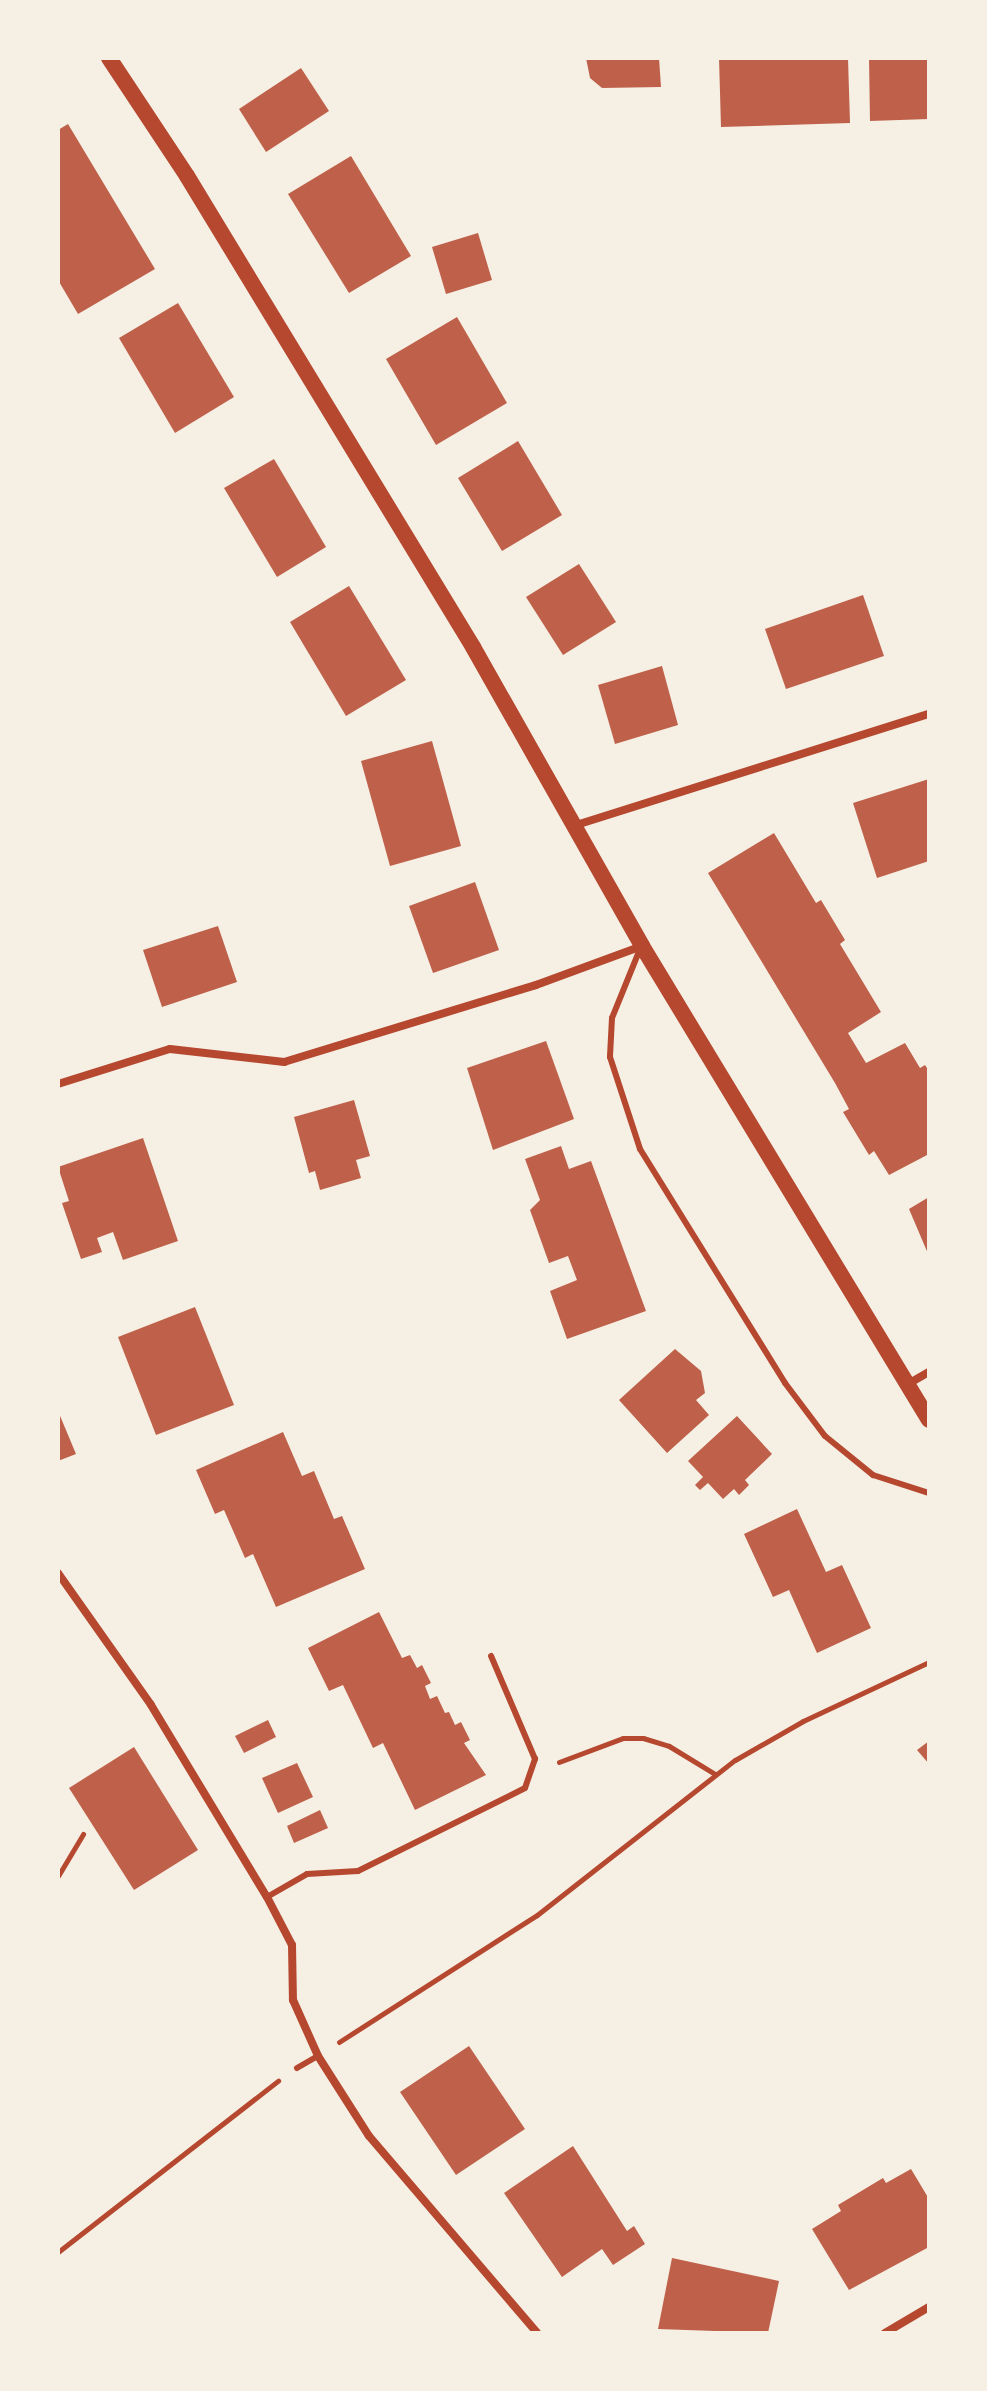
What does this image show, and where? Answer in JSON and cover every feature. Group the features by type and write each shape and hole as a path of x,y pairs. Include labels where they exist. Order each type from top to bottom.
{"main road":[{"path":"109,58 187,176 473,647 642,946 929,1420"}],"street":[{"path":"573,826 929,714"},
{"path":"58,1084 170,1049 284,1062 536,985 642,946"},
{"path":"908,1384 929,1372"},
{"path":"58,1573 151,1705 267,1897 292,1945 293,2000 318,2056 369,2136 537,2333"},
{"path":"885,2333 929,2307"}],"lane":[{"path":"642,946 620,991 610,1057 640,1149 785,1383 825,1436 873,1475 929,1493"},
{"path":"267,1897 307,1874 358,1871 511,1798 525,1788 534,1766 491,1656"},
{"path":"297,2068 318,2056"}],"path":[{"path":"318,2056 537,1915 716,1775 803,1721 929,1662"},
{"path":"534,1766 565,1761 623,1738 643,1738 669,1746 716,1775"},
{"path":"58,1876 83,1834"},
{"path":"58,2252 297,2068"}],"building":[{"path":"586,58 659,58 661,87 602,88 590,78"},
{"path":"719,58 848,58 850,123 721,127"},
{"path":"869,58 929,58 929,119 870,121"},
{"path":"301,68 329,111 266,152 239,109"},
{"path":"68,124 155,269 78,314 58,280 58,130"},
{"path":"351,156 411,256 349,293 288,194"},
{"path":"478,233 492,280 446,294 432,247"},
{"path":"178,303 234,397 175,433 119,338"},
{"path":"457,317 507,403 436,445 386,359"},
{"path":"518,441 562,515 502,551 458,478"},
{"path":"274,459 326,547 277,577 224,488"},
{"path":"579,564 616,622 563,655 526,597"},
{"path":"349,586 406,680 346,716 290,622"},
{"path":"863,595 884,656 786,689 765,629"},
{"path":"662,666 678,725 615,744 598,685"},
{"path":"432,741 461,846 390,866 361,761"},
{"path":"929,779 929,861 877,878 853,803"},
{"path":"774,833 816,903 821,900 845,940 840,944 881,1012 848,1033 866,1063 905,1043 920,1068 925,1065 929,1071 929,1154 889,1175 874,1151 869,1155 843,1112 849,1109 835,1083 708,873"},
{"path":"475,882 499,950 433,973 409,906"},
{"path":"218,926 237,982 162,1007 143,950"},
{"path":"546,1041 574,1119 493,1150 467,1068"},
{"path":"354,1100 370,1156 356,1160 361,1178 320,1190 315,1171 309,1173 294,1117"},
{"path":"143,1138 178,1241 123,1260 113,1232 97,1238 102,1252 81,1259 62,1203 69,1201 58,1167"},
{"path":"561,1146 569,1169 591,1161 646,1311 567,1339 550,1291 577,1280 568,1256 549,1263 530,1210 540,1200 525,1159"},
{"path":"929,1197 929,1256 909,1209"},
{"path":"195,1307 234,1405 156,1435 118,1337"},
{"path":"675,1349 701,1371 705,1393 696,1400 709,1415 667,1453 619,1400"},
{"path":"58,1411 76,1454 58,1461"},
{"path":"737,1416 772,1454 745,1480 749,1485 739,1495 734,1489 723,1499 708,1483 700,1490 695,1485 703,1477 688,1461"},
{"path":"283,1432 302,1476 314,1471 334,1519 342,1516 365,1569 276,1607 253,1554 245,1558 224,1510 215,1514 196,1470"},
{"path":"797,1509 826,1572 842,1565 871,1628 817,1653 789,1590 773,1597 744,1534"},
{"path":"379,1612 402,1658 410,1655 417,1668 422,1665 431,1683 425,1686 430,1699 437,1696 455,1725 461,1722 470,1740 464,1743 486,1775 415,1810 383,1743 373,1748 343,1685 329,1691 308,1648"},
{"path":"268,1720 276,1737 244,1753 235,1736"},
{"path":"929,1741 929,1764 917,1750"},
{"path":"134,1747 198,1850 134,1890 69,1788"},
{"path":"297,1763 313,1797 278,1813 262,1778"},
{"path":"320,1810 328,1828 294,1843 287,1826"},
{"path":"469,2046 525,2129 456,2175 400,2092"},
{"path":"573,2146 627,2231 634,2226 645,2244 613,2265 602,2249 562,2277 504,2193"},
{"path":"911,2169 929,2199 929,2247 849,2290 812,2229 841,2211 838,2205 883,2178 886,2183"},
{"path":"672,2258 779,2281 768,2333 658,2329"}]}
